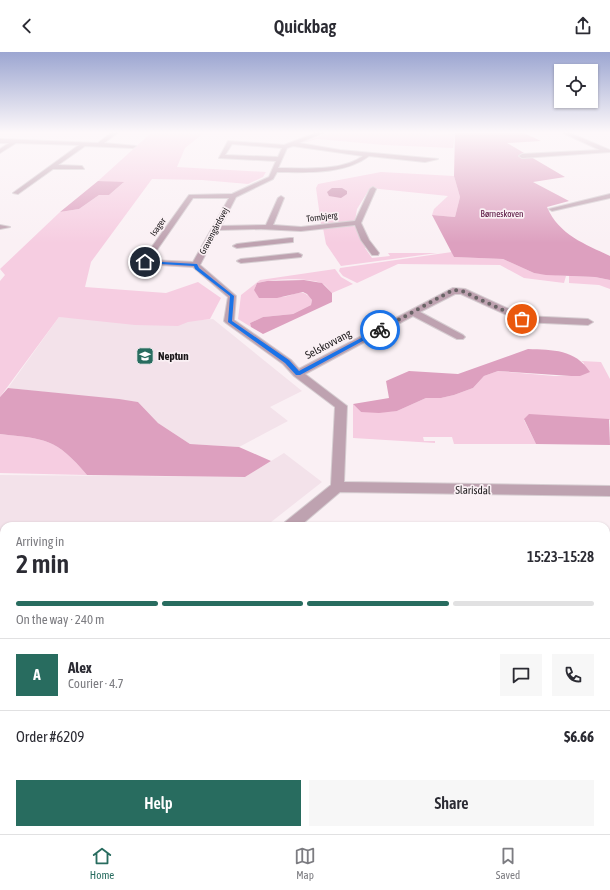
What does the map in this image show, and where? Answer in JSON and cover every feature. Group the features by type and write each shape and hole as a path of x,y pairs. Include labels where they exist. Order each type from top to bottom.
{"street":[{"path":"16,193 49,169"},
{"path":"275,170 319,169"},
{"name":"Gravengårdsvej","path":"275,170 271,178 233,196 196,264 197,268 232,296 229,321 287,362 298,374 341,406 337,487"},
{"path":"373,189 358,223 365,240 375,253"},
{"name":"Isager","path":"196,264 145,262 191,196 233,196"},
{"path":"552,209 610,196"},
{"path":"269,227 281,198"},
{"name":"Tornbjerg","path":"216,228 269,227 287,229 358,223"},
{"path":"287,229 290,240 302,262"},
{"path":"237,246 290,240"},
{"path":"241,261 298,255"},
{"name":"Selskovvang","path":"298,374 453,290 462,291 522,319 588,322"},
{"path":"413,312 460,337"},
{"path":"295,522 337,487"},
{"name":"Slarisdal","path":"337,487 610,491"}],"shaded area":[{"path":"111,169 221,169 266,172 263,177 248,184 202,180 152,179 91,262 85,287 166,293 198,282 221,298 210,319 188,322 178,326 135,325 59,317 0,397 0,281 5,275 0,269 60,212 79,209 99,195 109,195 123,183 98,181"},
{"path":"381,172 454,176 460,197 455,217 432,215 434,209 448,196 370,188 357,209 355,221 321,224 316,188 318,184"},
{"path":"332,188 342,188 347,191 347,194 341,198 329,196 327,192"},
{"path":"350,225 356,227 367,247 365,248 372,258 390,256 388,253 437,253 341,266 326,244 323,228"},
{"path":"452,252 454,257 503,259 534,273 566,276 564,283 524,278 500,265 398,264 357,283 343,276 339,271 340,268"},
{"path":"335,269 341,277 353,284 332,293 322,284 314,281 298,279 272,280 257,283 254,290 272,296 283,297 296,293 304,293 312,300 311,305 293,314 263,317 250,323 251,327 238,319 241,295 260,280"},
{"path":"569,276 595,277 610,280 610,289 599,285 569,283"},
{"name":"Neptun","path":"59,317 190,321 213,319 302,391 270,407 288,421 239,447 190,444 158,423 138,402 8,388"},
{"path":"581,361 601,362 610,379 610,420 524,420 536,444 454,444 452,437 423,437 424,441 435,441 435,443 353,438 353,404 361,412 397,411 426,398 441,398 473,388 484,376 498,371 554,376 580,376 584,363"},
{"path":"0,434 28,437 49,442 67,454 87,475 0,473"},
{"path":"284,453 322,482 271,522 0,522 0,475 245,477"}],"green space":[{"name":"Børneskoven","path":"454,169 552,169 565,177 533,182 569,201 547,207 558,225 566,232 582,243 610,256 610,280 595,277 546,275 534,273 503,259 454,257 432,215 455,217 460,197 454,176"},
{"path":"98,181 124,182 109,195 99,195 79,209 60,212"},
{"path":"304,280 322,283 332,293 332,302 263,334 251,327 250,323 263,317 293,314 311,305 312,300 303,292 277,298 259,298 254,290 257,283 267,281"},
{"path":"528,349 563,352 578,359 590,372 580,376 571,376 498,371 484,376 473,388 441,398 426,398 397,411 379,413 361,412 353,404 389,398 386,381 409,371 458,374"},
{"path":"8,388 138,402 158,423 190,444 239,447 271,461 245,477 87,475 67,454 49,442 28,437 0,434 0,397"},
{"path":"529,414 609,419 610,445 536,444 524,419"}],"way so far":[{"path":"380,330 453,290 462,291 522,319"}],"place":[{"name":"Neptun","path":"145,356"}],"route":[{"path":"145,262 196,264 197,268 232,296 229,321 287,362 298,374 380,330"}]}
